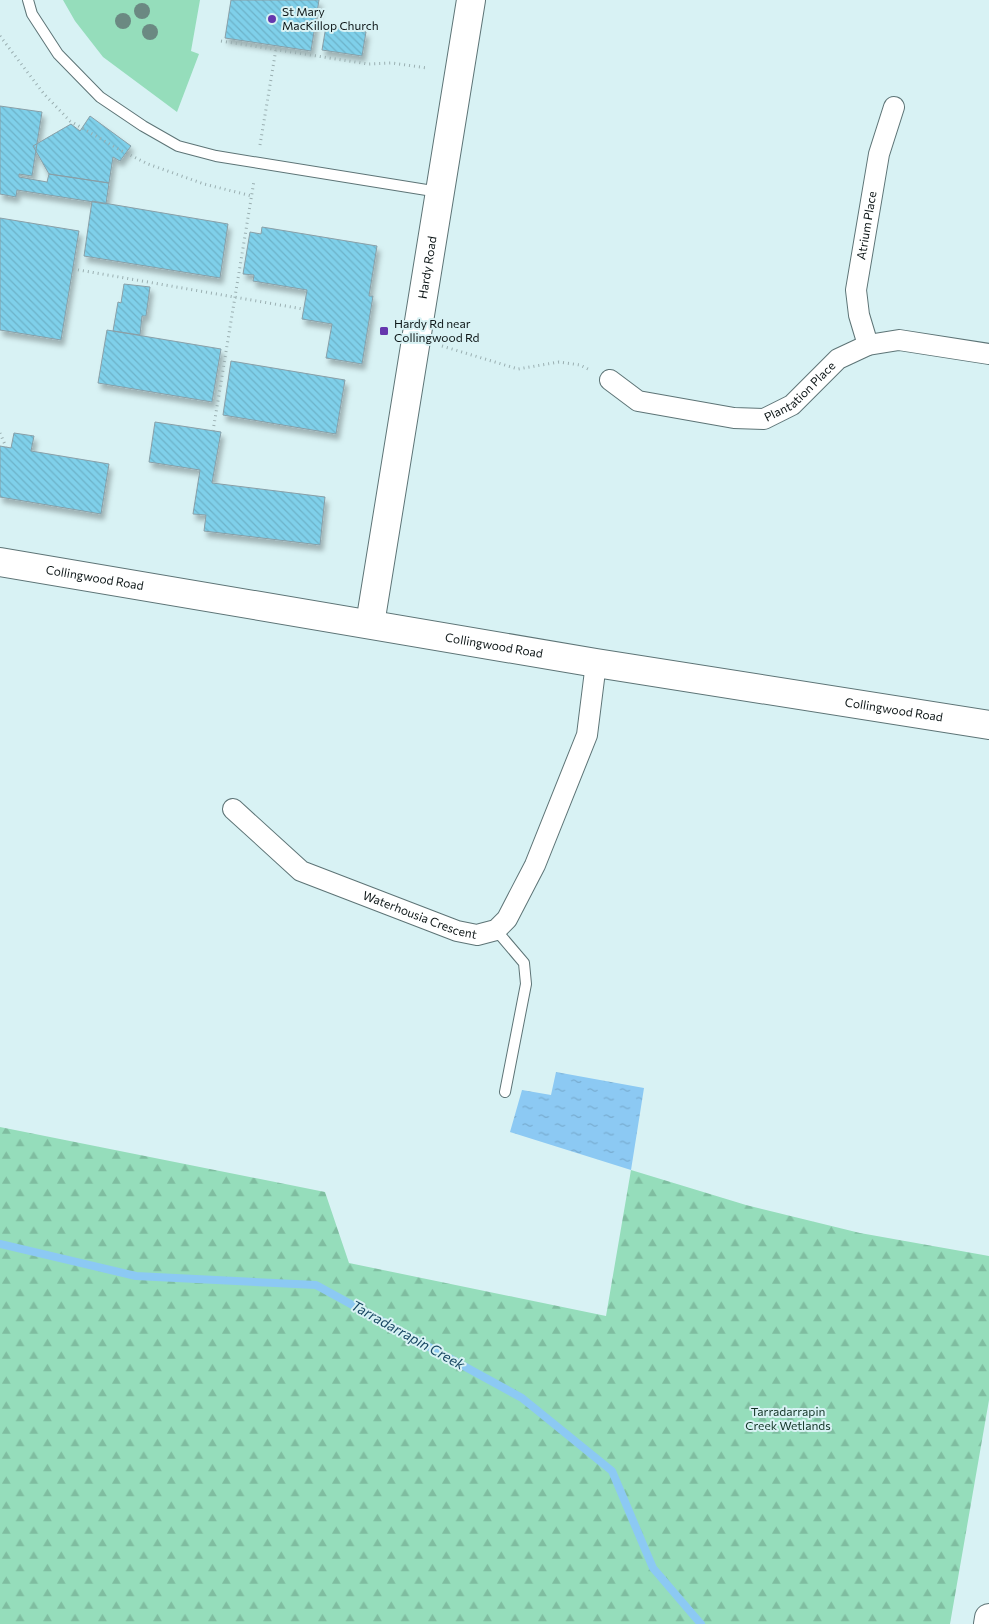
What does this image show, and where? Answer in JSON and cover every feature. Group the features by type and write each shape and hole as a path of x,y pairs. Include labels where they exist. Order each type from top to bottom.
{"street":[{"name":"Hardy Road","path":"370,624 470,0"},
{"name":"Atrium Place","path":"868,345 859,315 856,290 879,154 894,107"},
{"name":"Plantation Place","path":"610,380 638,401 734,418 764,419 792,405 838,359 868,345 899,340 989,354"},
{"name":"Collingwood Road","path":"0,562 596,663 989,725"},
{"name":"Waterhousia Crescent","path":"232,809 301,871 457,931 477,936 496,930 507,919 535,865 587,735 596,663"},
{"path":"988,1624 989,1618"}],"lane":[{"path":"28,0 32,14 58,54 100,97 143,126 178,146 216,156 440,192"},
{"path":"496,930 524,963 526,984 505,1092"}],"path":[{"path":"0,36 44,94 70,121 148,164 204,184 252,196"},
{"path":"221,41 368,64 392,63 427,68"},
{"path":"213,431 276,49"},
{"path":"73,268 304,308"},
{"path":"415,338 518,369 559,362 580,365 610,380"},
{"path":"0,433 6,447"}],"green space":[{"path":"63,0 200,0 191,51 199,54 177,112 103,57 75,21"},
{"name":"Tarradarrapin Creek Wetlands","path":"0,1127 325,1192 349,1263 606,1316 631,1170 746,1205 860,1233 989,1256 989,1400 950,1624 0,1624"}],"water":[{"path":"556,1072 644,1088 631,1170 510,1132 522,1090 551,1095"}],"building":[{"name":"St Mary MacKillop Church","path":"231,0 319,0 311,51 225,38"},
{"path":"326,26 366,32 362,56 322,50"},
{"path":"0,106 42,112 32,176 19,174 19,177 47,182 49,174 109,183 106,204 17,190 16,197 0,194"},
{"path":"90,116 131,146 120,161 113,157 109,183 49,174 33,146 71,124 80,131"},
{"path":"92,201 228,224 220,278 84,256"},
{"path":"0,218 79,231 61,340 0,330"},
{"path":"262,227 377,246 369,296 373,296 362,364 326,358 332,324 302,319 307,290 253,281 254,275 243,274 250,232 261,234"},
{"path":"124,284 150,287 146,316 142,316 140,335 113,331 118,302 121,303"},
{"path":"107,330 221,349 212,402 98,383"},
{"path":"231,361 345,380 336,434 223,415"},
{"path":"155,422 221,432 212,483 325,497 320,545 204,531 206,515 193,514 200,470 149,462"},
{"path":"14,433 34,436 31,451 109,464 101,514 0,497 0,446 11,448"}],"waterway":[{"name":"Tarradarrapin Creek","path":"0,1244 136,1276 316,1285 522,1398 612,1471 653,1568 701,1624"}],"place":[{"name":"St Mary MacKillop Church","path":"272,19"},
{"name":"Hardy Rd near Collingwood Rd","path":"384,331"}]}
